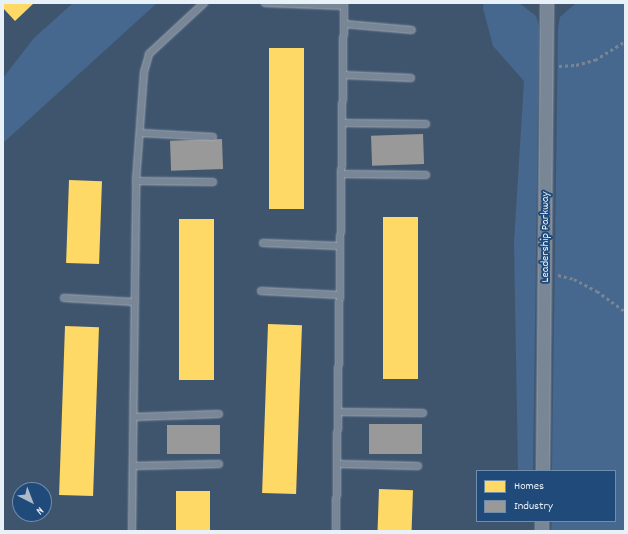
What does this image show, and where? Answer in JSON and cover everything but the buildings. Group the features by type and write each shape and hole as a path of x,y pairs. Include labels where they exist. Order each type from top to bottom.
{"street":[{"name":"Leadership Parkway","path":"543,470 546,273 547,3"}],"lane":[{"path":"132,531 136,181 141,133 144,72 149,54 204,3"},
{"path":"265,3 344,4 336,531"},
{"path":"344,24 412,30"},
{"path":"343,75 411,78"},
{"path":"342,123 426,124"},
{"path":"141,133 213,137"},
{"path":"341,174 426,175"},
{"path":"136,181 213,182"},
{"path":"263,243 340,246"},
{"path":"261,291 340,295"},
{"path":"64,298 135,302"},
{"path":"338,412 423,413"},
{"path":"134,417 219,414"},
{"path":"133,466 219,464"},
{"path":"337,464 418,466"}],"path":[{"path":"546,67 576,65 595,60 625,41"},
{"path":"546,273 574,278 597,291 625,311"}],"shaded area":[{"path":"73,3 157,3 3,143 3,78 34,38"},
{"path":"484,3 519,3 536,16 539,26 533,470 518,470 514,242 524,81 493,46 483,8"},
{"path":"576,3 625,3 625,531 551,531 552,522 616,522 616,470 552,470 558,27 560,17"}]}
